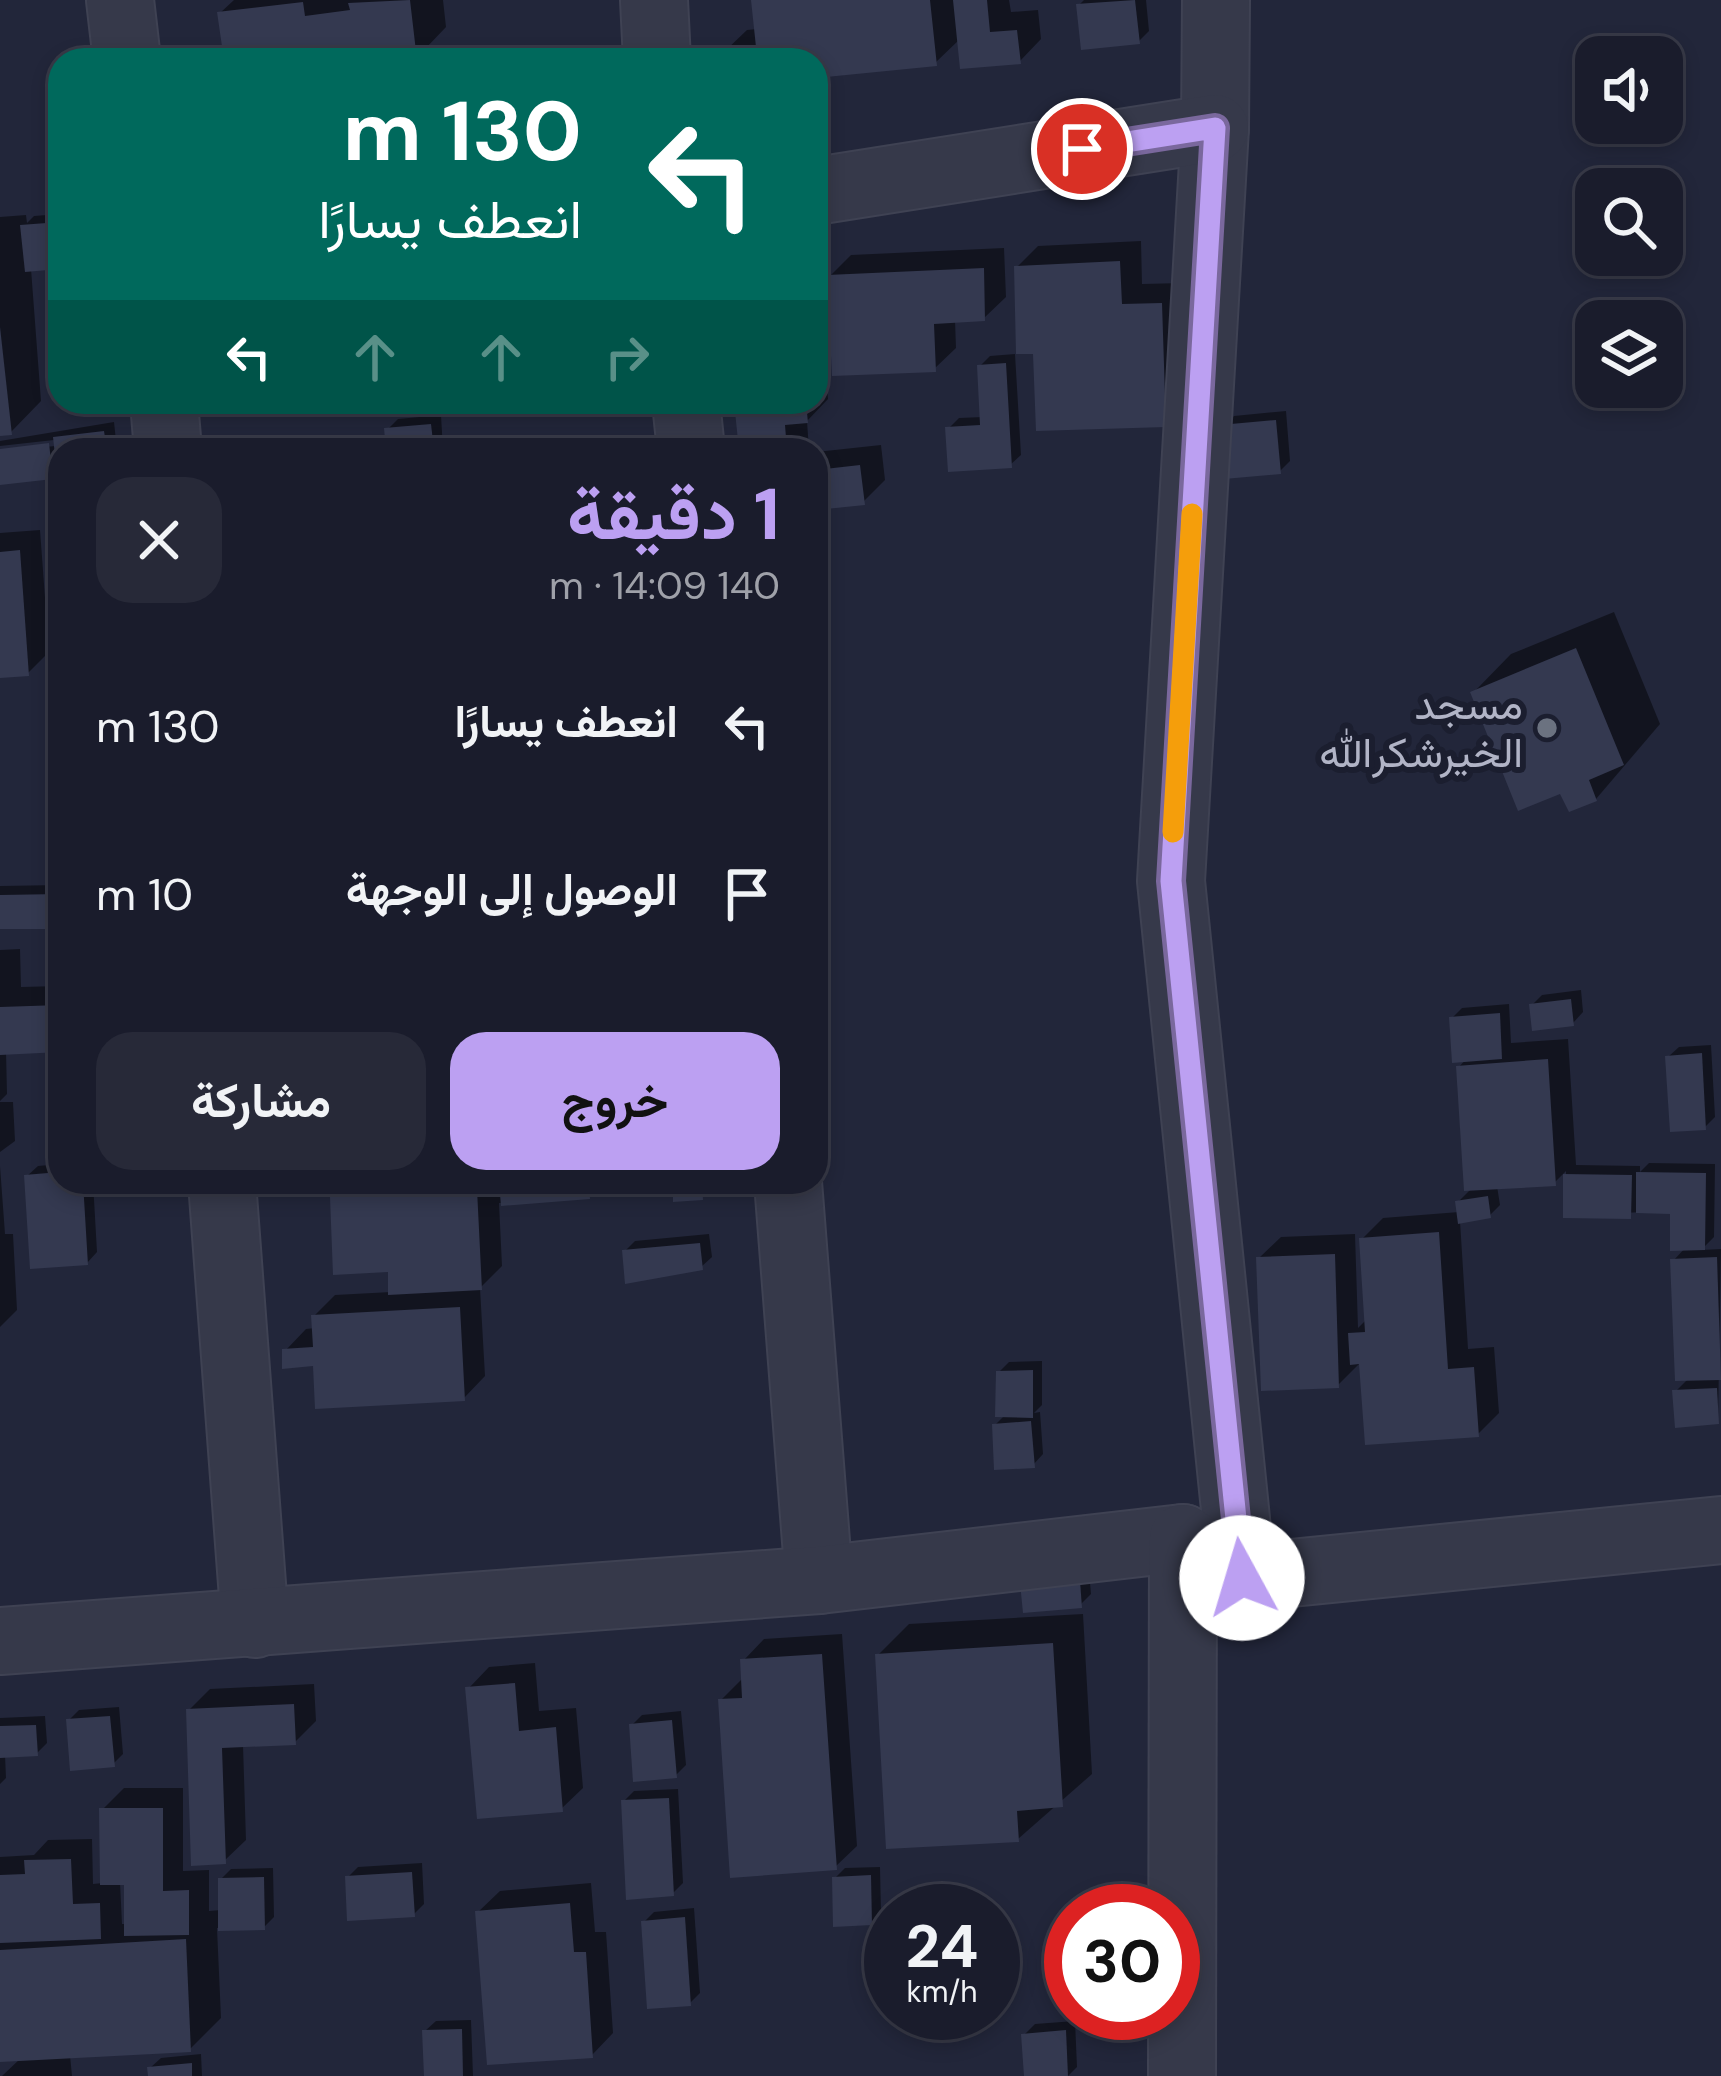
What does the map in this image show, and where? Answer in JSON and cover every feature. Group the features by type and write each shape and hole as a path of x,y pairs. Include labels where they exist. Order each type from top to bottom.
{"street":[{"path":"120,0 126,48"},
{"path":"654,0 657,48"},
{"path":"1216,0 1215,128 1171,881 1242,1578"},
{"path":"828,189 1215,128"},
{"path":"223,1194 255,1624"},
{"path":"789,1194 819,1580"},
{"path":"0,1641 819,1580 1183,1538 1242,1578 1721,1530"},
{"path":"1182,2076 1183,1538"}],"building":[{"path":"410,0 416,48 222,48 217,12 303,2 305,16 350,10 348,3"},
{"path":"751,0 930,0 937,66 828,77 828,48 745,48 756,47"},
{"path":"953,0 987,0 990,32 1017,30 1021,64 960,69"},
{"path":"1135,0 1140,44 1081,50 1076,4"},
{"path":"48,223 48,270 25,272 20,225"},
{"path":"1120,261 1122,304 1162,303 1166,427 1036,431 1033,354 1016,354 1014,266"},
{"path":"984,268 985,321 934,324 936,372 832,376 828,275"},
{"path":"0,327 12,435 0,436"},
{"path":"1006,363 1012,468 948,472 945,427 980,425 977,365"},
{"path":"735,414 807,414 808,423 785,425 786,438 738,438"},
{"path":"1276,420 1281,474 1224,479 1220,425"},
{"path":"431,424 433,438 385,438 384,428"},
{"path":"104,431 105,438 53,438"},
{"path":"48,443 48,480 0,485 0,449"},
{"path":"860,465 865,505 828,509 828,469"},
{"path":"20,550 29,676 0,678 0,552"},
{"name":"مسجد الخيرشكرالله","path":"1576,648 1624,765 1589,780 1597,801 1569,812 1560,794 1518,811 1470,692"},
{"path":"48,894 48,929 0,929 0,895"},
{"path":"1571,999 1574,1026 1532,1031 1529,1004"},
{"path":"48,1005 48,1053 0,1055 0,1007"},
{"path":"1500,1013 1502,1059 1452,1063 1449,1017"},
{"path":"1702,1053 1706,1130 1670,1132 1665,1056"},
{"path":"1548,1059 1556,1186 1464,1191 1456,1066"},
{"path":"1636,1172 1706,1173 1705,1250 1670,1251 1670,1214 1636,1213"},
{"path":"48,1173 48,1194 84,1194 88,1265 30,1269 24,1175"},
{"path":"1563,1174 1632,1175 1631,1219 1563,1218"},
{"path":"477,1194 482,1290 388,1295 388,1272 333,1275 330,1197"},
{"path":"500,1194 590,1194 590,1199 501,1206"},
{"path":"673,1194 703,1194 703,1200 673,1202"},
{"path":"1488,1196 1491,1218 1458,1224 1455,1201"},
{"path":"1439,1232 1448,1369 1474,1367 1479,1437 1365,1445 1359,1364 1350,1365 1348,1333 1365,1332 1359,1238"},
{"path":"700,1243 703,1270 625,1284 622,1250"},
{"path":"1335,1254 1339,1388 1261,1391 1256,1257"},
{"path":"1717,1257 1721,1380 1675,1381 1670,1259"},
{"path":"460,1307 465,1401 315,1409 313,1366 282,1369 282,1349 313,1347 311,1315"},
{"path":"1033,1370 1033,1418 995,1417 996,1371"},
{"path":"1717,1388 1719,1424 1675,1428 1672,1390"},
{"path":"1031,1421 1035,1468 994,1470 992,1424"},
{"path":"1079,1567 1082,1608 1023,1613 1019,1573"},
{"path":"1053,1643 1063,1807 1017,1811 1019,1842 886,1849 875,1654"},
{"path":"822,1654 837,1870 730,1878 718,1699 742,1698 740,1659"},
{"path":"515,1683 519,1731 556,1727 563,1812 477,1819 465,1687"},
{"path":"294,1704 296,1745 222,1748 226,1864 191,1866 186,1709"},
{"path":"110,1716 115,1767 70,1771 66,1719"},
{"path":"672,1720 677,1778 633,1782 629,1724"},
{"path":"36,1725 38,1756 0,1758 0,1726"},
{"path":"669,1798 674,1896 626,1900 621,1800"},
{"path":"99,1808 163,1808 163,1891 189,1890 189,1935 124,1936 124,1885 100,1885"},
{"path":"71,1859 73,1904 100,1903 101,1939 0,1943 0,1875 25,1874 24,1860"},
{"path":"412,1872 415,1917 347,1921 345,1876"},
{"path":"871,1875 871,1884 864,1884 864,1925 833,1927 832,1877"},
{"path":"264,1877 265,1930 218,1931 218,1878"},
{"path":"570,1903 574,1952 586,1952 593,2058 487,2065 475,1911"},
{"path":"685,1917 691,2006 647,2009 641,1921"},
{"path":"186,1939 191,2052 0,2062 0,1950"},
{"path":"462,2029 463,2076 424,2076 422,2030"},
{"path":"1044,2032 1044,2040 1066,2040 1068,2076 1024,2076 1021,2034"},
{"path":"192,2063 192,2076 148,2076 147,2067"}],"slow traffic":[{"path":"1173,832 1192,514"}],"place":[{"name":"مسجد الخيرشكرالله","path":"1547,728"}],"route":[{"path":"1082,149 1215,128 1171,881 1242,1578"}]}
